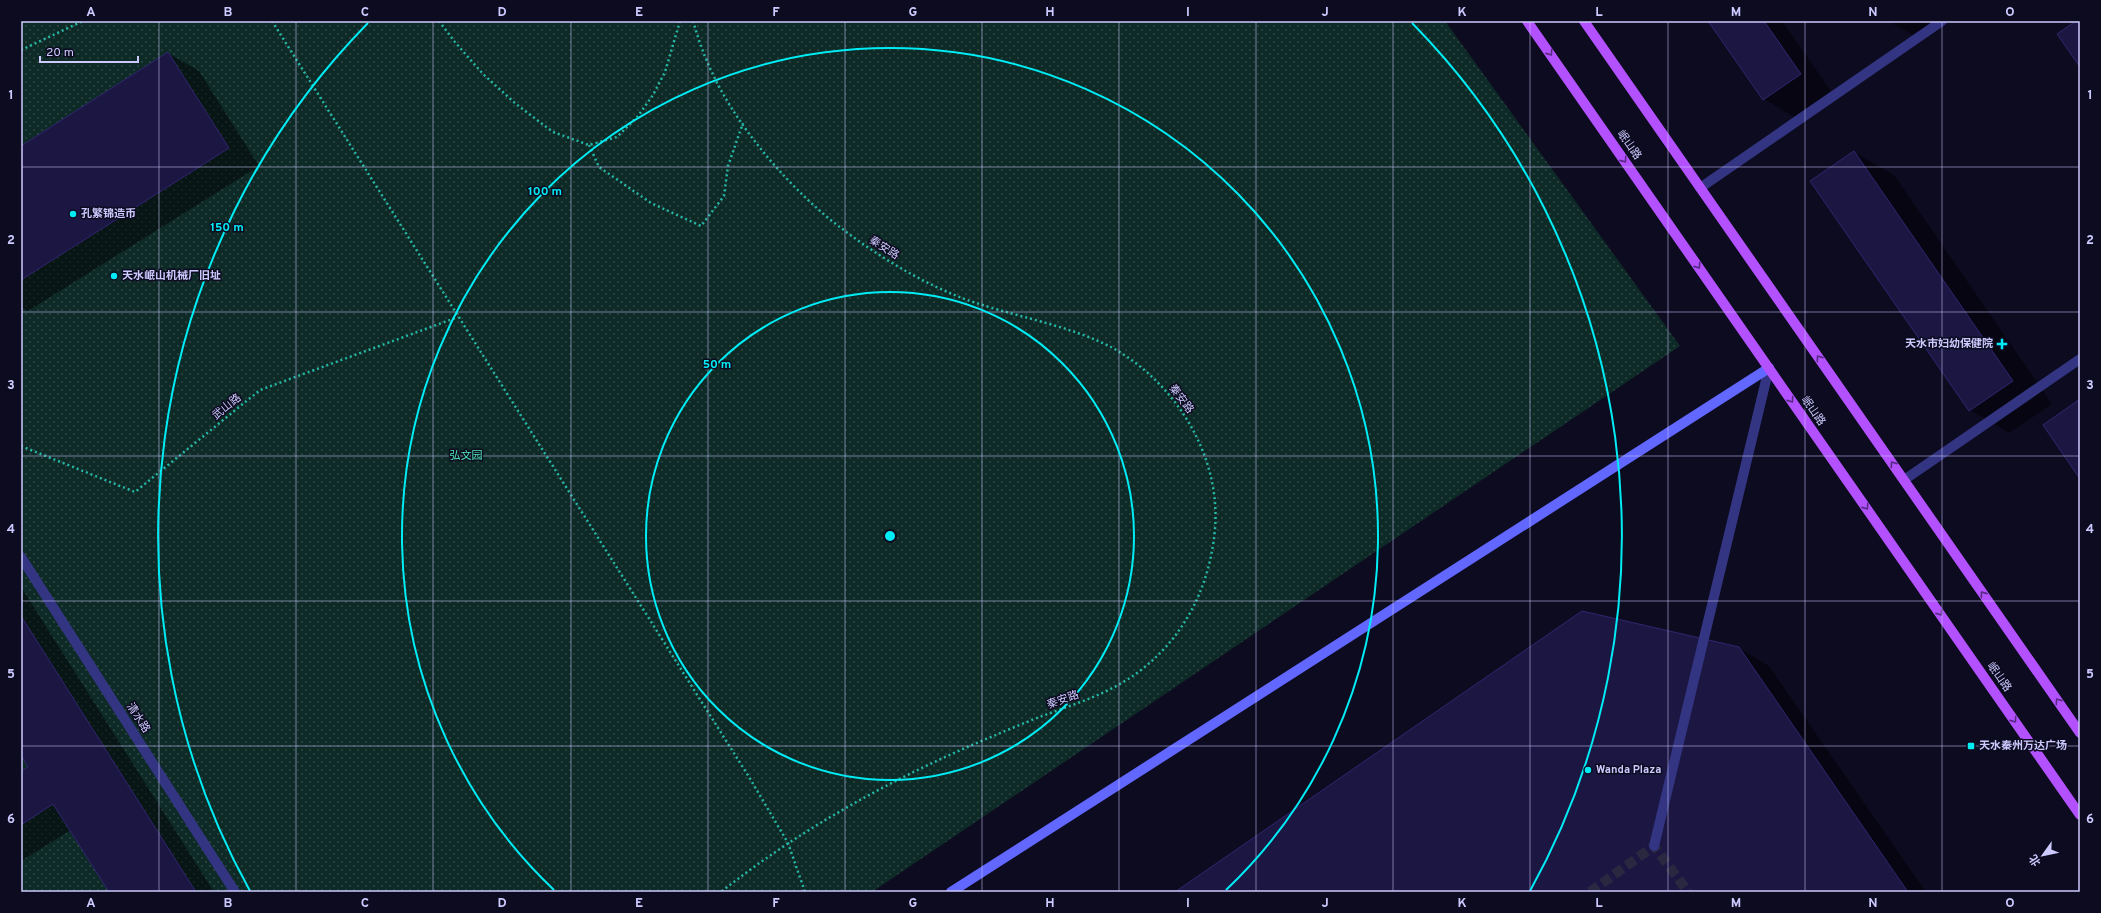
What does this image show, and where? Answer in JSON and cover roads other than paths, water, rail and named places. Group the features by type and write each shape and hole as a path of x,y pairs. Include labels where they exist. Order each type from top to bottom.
{"main road":[{"name":"岷山路","path":"1527,21 2080,815"},
{"path":"1584,21 2080,733"}],"street":[{"path":"1700,188 1942,21"},
{"path":"1904,480 2080,359"},
{"path":"1654,846 1769,368"},
{"path":"951,892 1769,368"},
{"name":"清水路","path":"21,557 235,892"}],"tunnel":[{"path":"1590,892 1654,846 1688,892"}],"place":[{"name":"孔繁锦造币","path":"73,214"},
{"name":"天水岷山机械厂旧址","path":"114,276"},
{"name":"天水市妇幼保健院","path":"2002,344"},
{"name":"天水秦州万达广场","path":"1971,746"},
{"name":"Wanda Plaza","path":"1588,770"}],"park label":[{"name":"弘文园","path":"466,456"}]}
